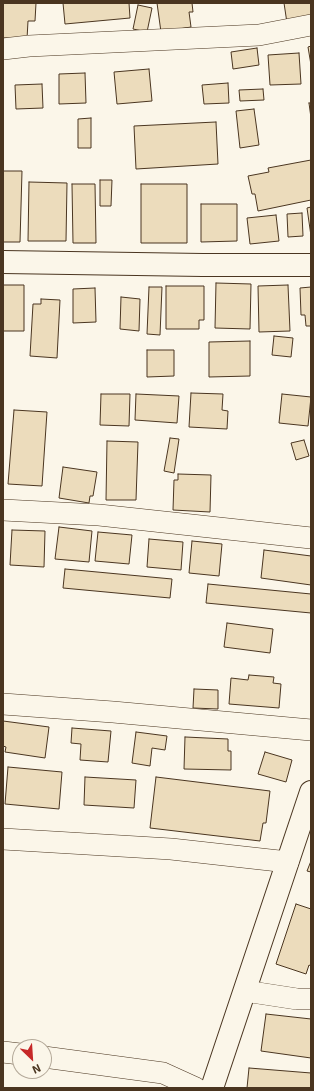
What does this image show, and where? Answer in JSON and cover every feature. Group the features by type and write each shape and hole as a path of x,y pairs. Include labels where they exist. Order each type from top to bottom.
{"street":[{"path":"3,49 29,46 259,35 311,25"},
{"path":"3,262 203,266 311,265"},
{"path":"3,510 99,515 311,538"},
{"path":"3,704 113,712 311,730"},
{"path":"212,1088 311,792"},
{"path":"3,839 171,849 288,862"},
{"path":"245,990 297,999 311,999"},
{"path":"52,1058 163,1073 196,1088"}],"building":[{"path":"3,3 36,3 35,21 28,21 27,39 3,38"},
{"path":"63,3 129,3 130,18 65,24"},
{"path":"157,3 192,3 193,12 189,12 191,27 161,32"},
{"path":"284,3 311,3 311,19 287,23"},
{"path":"138,5 152,8 147,32 133,29"},
{"path":"311,46 311,65 308,47"},
{"path":"257,48 259,65 233,69 231,52"},
{"path":"299,53 301,84 270,85 268,55"},
{"path":"149,69 152,101 117,104 114,72"},
{"path":"85,73 86,103 59,104 59,74"},
{"path":"228,83 229,103 204,104 202,85"},
{"path":"42,84 43,108 16,109 15,85"},
{"path":"263,89 264,100 240,101 239,90"},
{"path":"309,103 311,103 311,118"},
{"path":"254,109 259,145 240,148 236,111"},
{"path":"91,118 91,148 78,148 78,119"},
{"path":"216,122 218,164 136,169 134,126"},
{"path":"311,160 311,200 258,211 255,194 252,194 248,176 269,172 268,168"},
{"path":"3,171 22,171 20,242 3,242"},
{"path":"100,180 112,180 111,206 100,206"},
{"path":"29,182 67,183 66,241 28,241"},
{"path":"72,184 95,184 96,243 73,243"},
{"path":"141,184 187,184 187,243 141,243"},
{"path":"201,204 237,204 237,241 201,242"},
{"path":"311,207 311,236 307,208"},
{"path":"302,213 303,236 288,237 287,214"},
{"path":"276,215 279,241 250,244 247,218"},
{"path":"216,283 251,284 250,329 215,328"},
{"path":"3,285 24,285 24,331 3,331"},
{"path":"288,285 290,331 259,332 258,286"},
{"path":"166,286 204,286 204,320 199,320 199,329 166,329"},
{"path":"149,287 162,287 160,335 147,334"},
{"path":"311,287 311,326 306,326 305,315 301,315 300,288"},
{"path":"95,288 96,322 73,323 73,289"},
{"path":"121,297 140,299 139,331 120,329"},
{"path":"41,299 60,300 57,358 30,356 33,304 41,304"},
{"path":"274,336 293,338 291,357 272,355"},
{"path":"250,341 250,376 209,377 209,342"},
{"path":"147,350 174,350 174,376 147,377"},
{"path":"191,393 223,394 222,410 228,411 227,429 189,427"},
{"path":"101,394 130,394 129,426 100,425"},
{"path":"136,394 179,396 177,423 135,420"},
{"path":"282,394 311,397 308,426 279,423"},
{"path":"14,410 47,412 42,486 8,484"},
{"path":"170,438 179,439 174,473 164,471"},
{"path":"304,440 309,456 296,460 291,443"},
{"path":"107,441 138,442 136,500 106,500"},
{"path":"63,467 97,472 93,496 90,496 89,503 59,498"},
{"path":"178,474 211,475 210,512 173,510 174,480 178,480"},
{"path":"59,527 92,531 89,562 55,559"},
{"path":"12,530 45,531 44,567 10,565"},
{"path":"98,532 132,535 129,564 95,561"},
{"path":"149,539 183,542 181,570 147,567"},
{"path":"192,541 222,544 219,576 189,573"},
{"path":"264,550 311,556 311,585 261,578"},
{"path":"65,569 172,579 170,598 63,588"},
{"path":"208,584 311,594 311,613 206,603"},
{"path":"227,623 273,629 270,653 224,647"},
{"path":"249,675 274,677 273,683 281,684 279,708 229,704 231,678 248,680"},
{"path":"194,689 218,690 218,709 193,708"},
{"path":"3,721 49,727 45,758 5,752 6,747 3,746"},
{"path":"72,728 111,731 108,762 80,760 81,744 71,743"},
{"path":"136,732 167,736 165,750 152,748 150,766 132,763"},
{"path":"185,737 228,739 228,751 231,751 231,770 184,769"},
{"path":"265,752 292,760 286,782 258,774"},
{"path":"8,767 62,772 59,809 5,804"},
{"path":"85,777 136,780 134,808 84,805"},
{"path":"156,777 270,791 266,823 263,823 260,841 150,828"},
{"path":"311,861 311,872 307,871"},
{"path":"296,904 311,909 311,966 309,965 306,974 276,964"},
{"path":"266,1014 311,1019 311,1058 261,1051"},
{"path":"249,1068 311,1073 311,1088 247,1088"}]}
